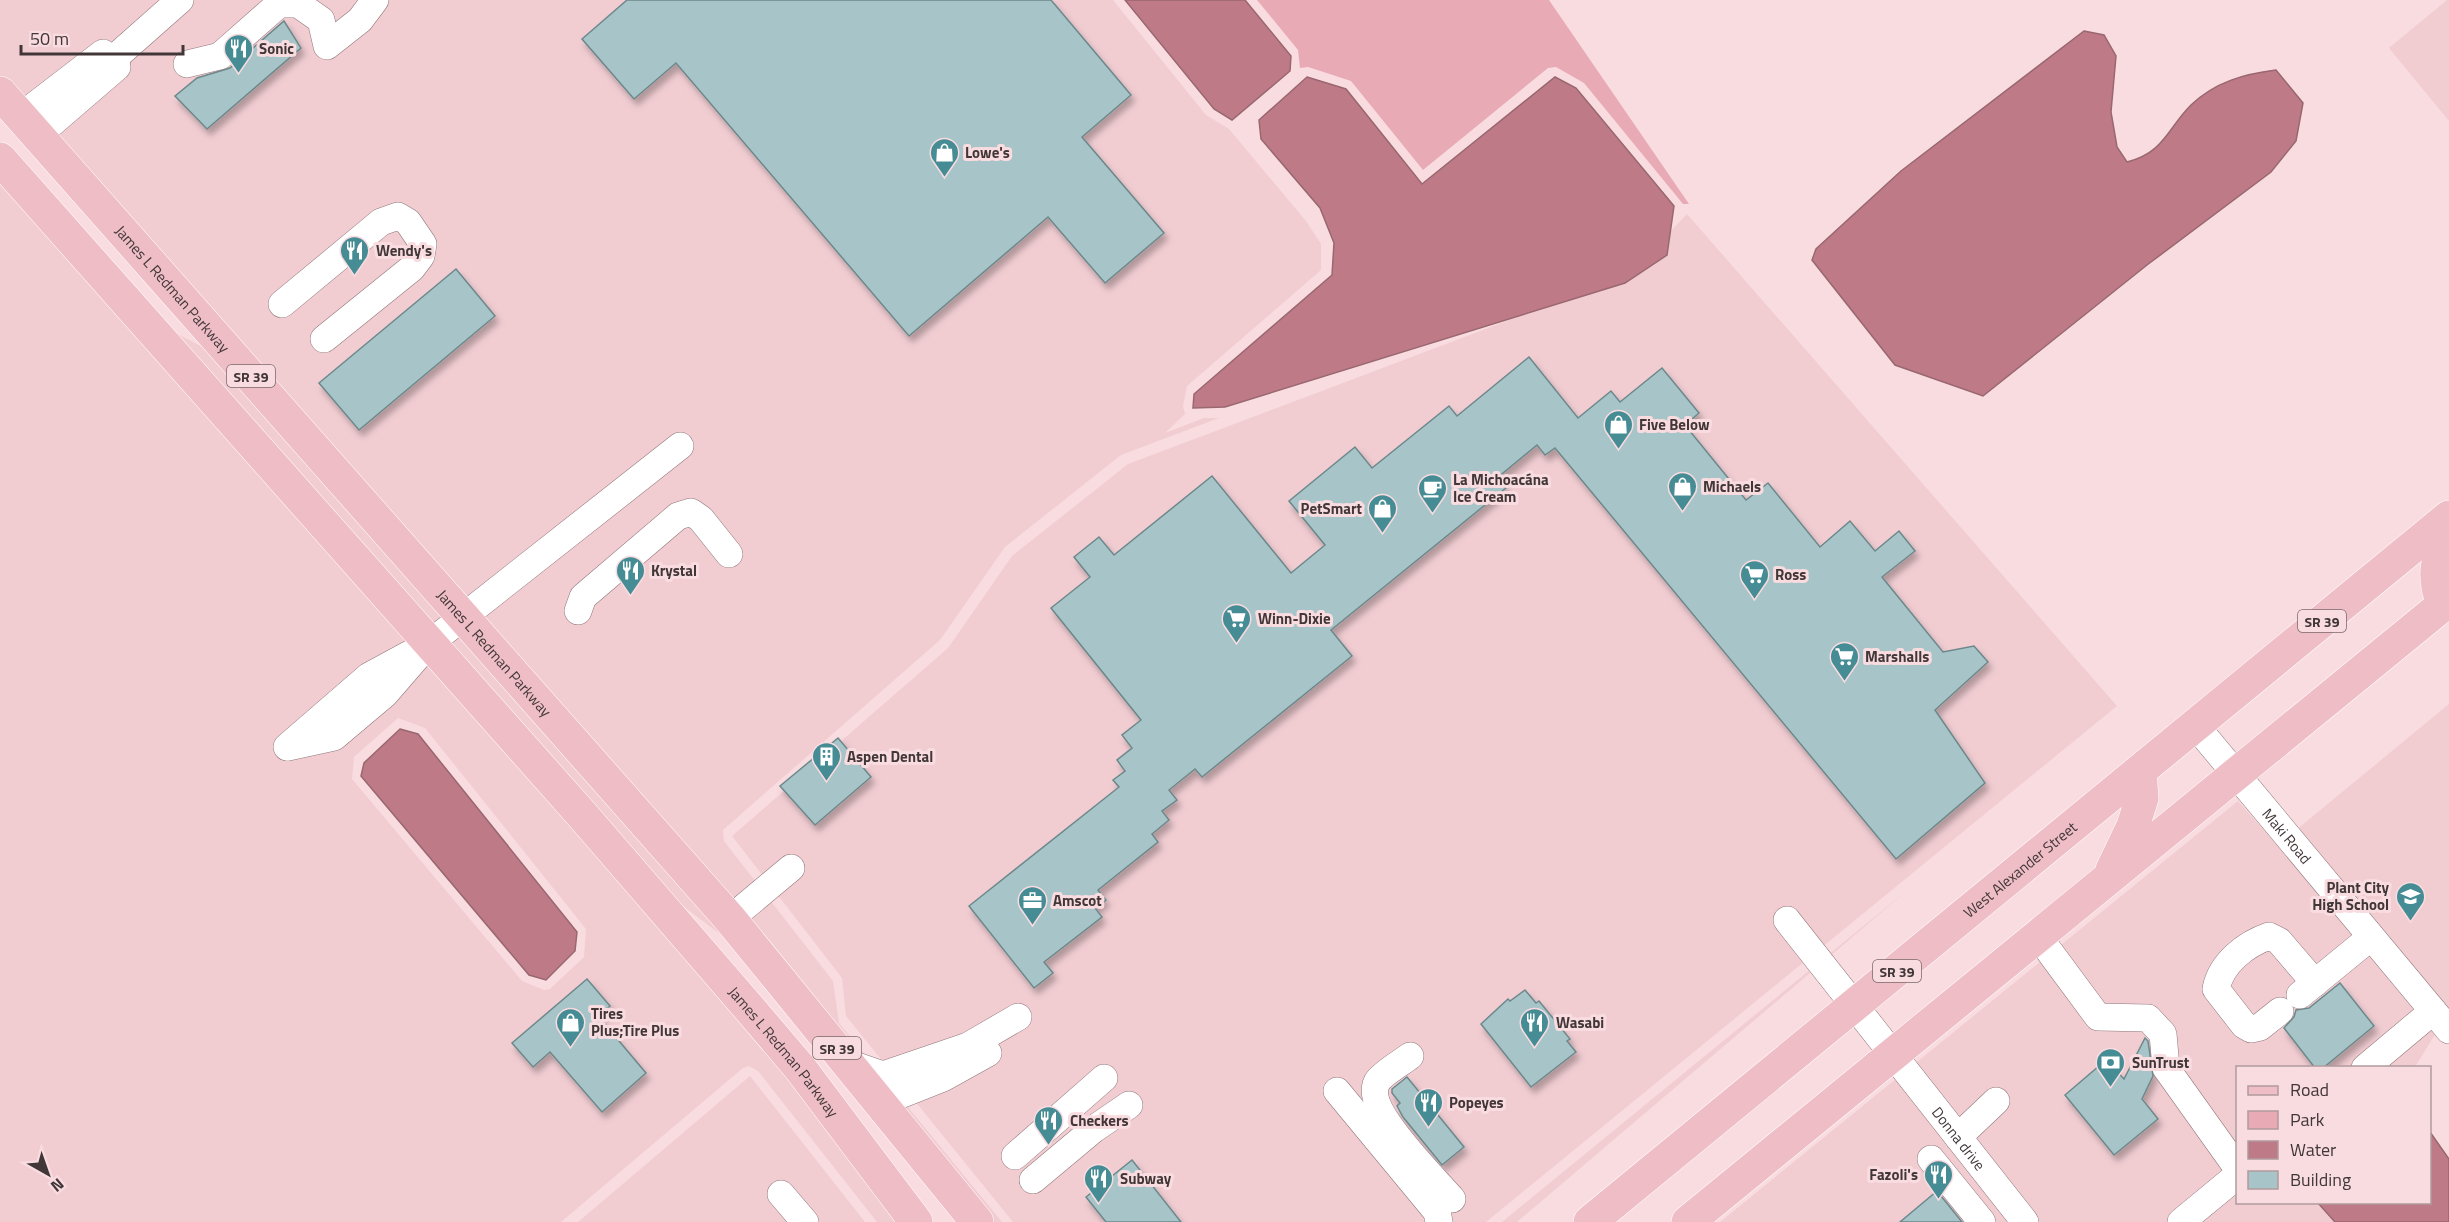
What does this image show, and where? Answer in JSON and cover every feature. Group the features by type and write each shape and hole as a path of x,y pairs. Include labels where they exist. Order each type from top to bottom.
{"main road":[{"name":"James L Redman Parkway","path":"15,117 465,616 730,919 977,1222"},
{"name":"James L Redman Parkway","path":"3,163 430,643 800,1068 916,1222"},
{"path":"3,163 18,164 39,170 177,321 222,344"},
{"name":"West Alexander Street","path":"1590,1222 2449,517"},
{"path":"1688,1222 2446,602 2435,584 2435,567 2449,528"},
{"path":"2108,877 2133,826 2142,798 2140,771"},
{"path":"651,896 724,950 839,1084 866,1102 880,1103"},
{"path":"840,1121 853,1120 878,1133 954,1222"}],"street":[{"path":"15,117 110,60 180,0"},
{"path":"187,64 220,56 279,4 298,4 321,20 327,46 360,20 375,0"},
{"path":"282,304 381,222 398,216 408,222 423,244 421,256 412,268 324,339"},
{"path":"430,643 385,694 333,737 287,747 369,676 430,643 680,446"},
{"path":"578,611 583,597 678,516 691,512 701,519 729,554"},
{"name":"Maki Road","path":"2195,725 2441,1020"},
{"path":"730,919 790,868"},
{"name":"Donna drive","path":"1787,920 2025,1222"},
{"path":"2038,936 2098,1017 2148,1018 2163,1034 2166,1068 2236,1166"},
{"path":"2298,996 2371,937"},
{"path":"848,1063 883,1075 889,1074 968,1046 1018,1017 991,1051 943,1078 880,1103"},
{"path":"2368,1066 2441,1020"},
{"path":"1410,1056 1378,1082 1375,1094 1382,1115 1452,1199"},
{"path":"1015,1156 1104,1078"},
{"path":"1337,1091 1437,1212 1438,1222"},
{"path":"1958,1137 1996,1101"},
{"path":"1033,1180 1094,1129 1129,1105"},
{"path":"1931,1159 1982,1222"},
{"path":"2181,1222 2236,1177"},
{"path":"781,1194 805,1222"}],"shaded area":[{"path":"0,0 1113,0 1206,115 1229,129 1306,221 1321,244 1321,270 1187,386 1183,406 1185,414 1165,433 1204,418 1219,418 1121,455 1005,547 940,640 723,830 724,841 833,981 839,1023 1002,1222 991,1222 0,76"},
{"path":"2449,0 2449,121 2389,48"},
{"path":"0,181 741,1016 902,1222 877,1222 758,1071 749,1066 743,1068 561,1222 0,1222","holes":["398,718 425,728 586,929 584,957 550,989 544,990 522,981 352,779 354,757"]},
{"path":"1687,214 2117,706 1486,1222 1013,1222 846,1016 842,978 732,836 948,648 1012,556 1128,464 1629,275"},
{"path":"172,331 216,354 732,943 659,888"},
{"name":"Plant City High School","path":"2449,704 2449,1014 2295,831"},
{"path":"2238,801 2439,1028 2416,1066 2236,1066 2236,1204 2319,1204 2335,1222 1720,1222"},
{"path":"1910,888 1517,1222 1502,1222"},
{"path":"750,1076 865,1222 578,1222"}],"green space":[{"path":"1257,0 1549,0 1689,204 1683,204 1584,83 1556,67 1548,68 1423,170 1351,81 1308,67 1300,68 1298,50"}],"water":[{"path":"1125,0 1245,0 1291,56 1290,71 1232,120 1214,109"},
{"path":"2084,31 2104,35 2116,56 2111,112 2117,147 2127,162 2149,153 2164,139 2191,105 2210,90 2231,80 2276,70 2303,103 2296,141 2271,172 2147,265 1983,396 1895,365 1812,260 1816,249 1901,171"},
{"path":"1307,77 1346,89 1422,184 1555,77 1576,88 1674,206 1667,255 1625,283 1225,407 1193,408 1194,394 1332,275 1334,243 1320,208 1261,139 1259,120"},
{"path":"400,729 418,734 577,932 575,951 546,980 529,975 361,776 364,763"},
{"path":"2431,1133 2449,1159 2449,1222 2335,1222 2319,1204 2431,1204"}],"building":[{"name":"Lowe's","path":"627,0 1051,0 1131,95 1082,137 1164,233 1105,283 1048,217 909,336 676,63 634,99 582,39"},
{"name":"Sonic","path":"284,21 301,48 207,129 175,96 197,78 230,68"},
{"path":"456,269 495,316 359,430 319,383"},
{"path":"1529,357 1578,418 1611,391 1620,402 1662,368 1699,413 1685,425 1746,500 1768,483 1820,547 1850,521 1875,551 1899,531 1915,551 1882,577 1943,652 1974,646 1988,662 1935,710 1985,783 1896,859 1555,448 1545,455 1537,445 1497,478 1506,488 1331,630 1352,656 1202,777 1195,769 1169,790 1177,800 1162,811 1169,820 1152,834 1158,842 1098,890 1106,900 1095,908 1102,917 1044,962 1053,973 1034,988 969,906 1119,787 1113,780 1125,771 1117,760 1132,748 1122,735 1141,720 1051,608 1090,577 1074,557 1099,537 1114,555 1212,476 1291,573 1325,545 1289,501 1355,447 1372,468 1449,406 1457,416"},
{"name":"Aspen Dental","path":"838,738 871,777 815,825 780,786"},
{"name":"Tires Plus;Tire Plus","path":"587,979 610,1006 598,1016 646,1073 602,1112 550,1052 533,1067 512,1043"},
{"path":"2340,983 2374,1026 2325,1066 2313,1066 2284,1028 2294,1017 2296,1010 2309,1008"},
{"path":"1525,990 1536,1003 1539,1001 1570,1039 1567,1041 1576,1052 1531,1087 1481,1024 1508,999 1510,1001"},
{"name":"SunTrust","path":"2145,1038 2148,1041 2153,1076 2142,1099 2158,1119 2114,1155 2065,1095 2106,1060 2124,1079"},
{"name":"Popeyes","path":"1407,1077 1464,1147 1442,1165 1403,1117 1397,1106 1400,1103 1392,1093 1392,1089"},
{"path":"1132,1160 1181,1222 1106,1222 1086,1197"},
{"name":"Fazoli's","path":"1937,1191 1962,1222 1900,1222"}],"place":[{"name":"Sonic","path":"238,74"},
{"name":"Lowe's","path":"944,178"},
{"name":"Wendy's","path":"355,276"},
{"name":"Five Below","path":"1618,450"},
{"name":"Michaels","path":"1682,512"},
{"name":"La Michoacána Ice Cream","path":"1432,514"},
{"name":"PetSmart","path":"1383,534"},
{"name":"Krystal","path":"630,596"},
{"name":"Ross","path":"1754,600"},
{"name":"Winn-Dixie","path":"1237,644"},
{"name":"Marshalls","path":"1844,682"},
{"name":"Aspen Dental","path":"826,782"},
{"name":"Plant City High School","path":"2410,922"},
{"name":"Amscot","path":"1032,926"},
{"name":"Tires Plus;Tire Plus","path":"570,1048"},
{"name":"Wasabi","path":"1535,1048"},
{"name":"SunTrust","path":"2111,1088"},
{"name":"Popeyes","path":"1428,1128"},
{"name":"Checkers","path":"1049,1146"},
{"name":"Fazoli's","path":"1939,1200"},
{"name":"Subway","path":"1099,1204"}]}
